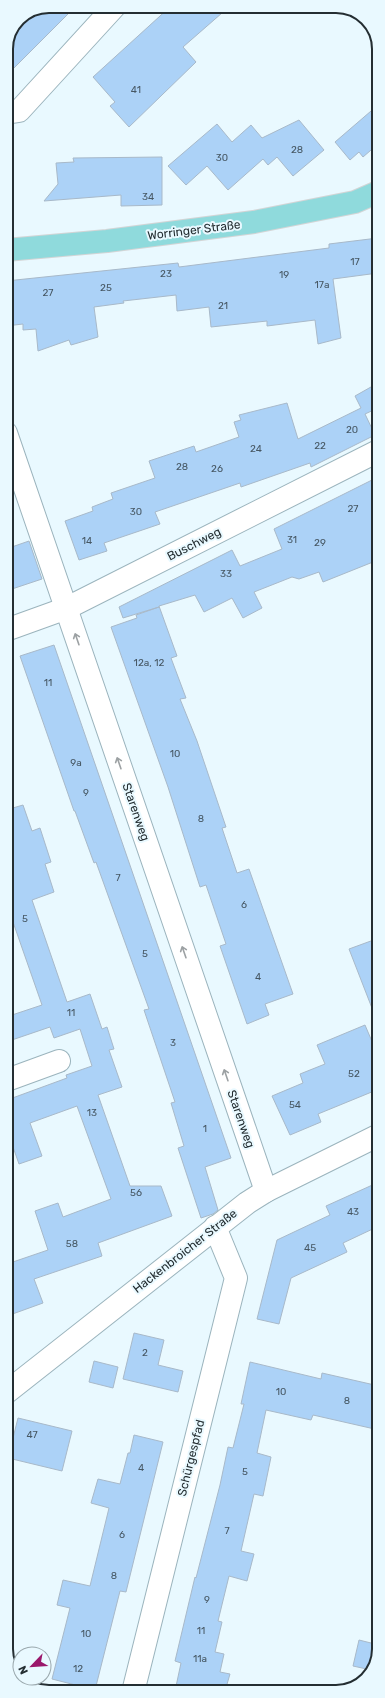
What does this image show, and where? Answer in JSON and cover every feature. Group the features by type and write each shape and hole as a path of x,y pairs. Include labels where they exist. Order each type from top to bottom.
{"main road":[{"name":"Worringer Straße","path":"13,249 107,240 254,222 355,202 372,195"}],"street":[{"path":"13,112 19,111 109,13"},
{"name":"Starenweg","path":"13,453 266,1191"},
{"name":"Buschweg","path":"13,627 67,608 372,453"},
{"path":"13,1077 59,1061"},
{"name":"Hackenbroicher Straße","path":"13,1387 247,1203 266,1191 372,1138"},
{"name":"Schürgespfad","path":"135,1685 236,1278 215,1227"}],"building":[{"path":"69,13 13,69 13,49 16,35 19,29 29,19 42,14"},
{"path":"163,13 222,13 183,47 196,62 129,127 110,106 115,102 93,77"},
{"path":"372,110 372,149 363,157 359,152 350,160 335,142"},
{"path":"299,120 324,150 293,176 277,157 268,165 263,159 228,190 207,166 186,185 168,166 217,124 232,142 251,125 262,138"},
{"path":"162,157 162,205 121,206 121,195 44,201 58,184 56,163 74,162 73,158"},
{"path":"372,239 372,274 333,279 341,338 318,344 315,320 267,326 267,321 211,327 209,307 177,311 176,295 123,301 124,303 94,307 98,337 71,345 69,340 38,351 36,329 23,330 23,324 13,325 13,280 178,263 179,267 329,248 329,244"},
{"path":"372,386 372,411 365,414 372,429 372,436 311,467 310,463 241,487 240,483 155,512 160,524 104,543 107,551 79,560 65,521 93,511 92,507 113,499 111,493 155,478 149,461 194,446 196,452 239,437 234,422 241,420 239,415 287,403 298,439 361,408 355,396"},
{"path":"372,480 372,562 323,582 319,572 299,579 292,577 254,592 262,608 243,618 232,598 204,612 195,595 159,606 177,656 171,658 186,698 180,699 197,741 226,827 222,828 237,873 249,869 293,994 265,1004 269,1015 247,1024 220,946 226,944 206,885 200,887 168,787 111,627 137,618 136,615 159,607 123,618 119,607 232,550 240,566 282,549 274,529"},
{"path":"29,541 42,579 13,589 13,547"},
{"path":"54,645 231,1158 205,1167 218,1210 213,1214 201,1218 178,1148 184,1146 171,1103 175,1102 144,1010 149,1009 96,862 94,863 74,811 20,656"},
{"path":"23,805 32,831 40,828 51,862 45,864 54,892 32,900 67,1002 90,994 102,1029 107,1027 114,1049 109,1050 122,1087 98,1095 130,1186 161,1186 172,1216 98,1243 102,1256 34,1279 43,1303 13,1314 13,1262 48,1250 35,1211 58,1203 63,1217 111,1199 77,1106 30,1123 42,1156 19,1164 13,1147 13,1098 67,1078 66,1075 92,1066 80,1029 54,1038 50,1027 13,1040 13,1015 42,1005 13,922 13,808"},
{"path":"372,941 372,1008 349,949"},
{"path":"365,1025 372,1042 372,1092 318,1114 321,1122 290,1135 272,1096 303,1083 300,1074 325,1064 317,1045"},
{"path":"372,1185 372,1229 343,1243 347,1252 291,1278 279,1324 257,1319 277,1240 330,1215 326,1206"},
{"path":"134,1333 164,1340 158,1365 183,1371 178,1392 123,1379"},
{"path":"94,1361 118,1367 113,1388 89,1382"},
{"path":"250,1362 321,1379 322,1373 372,1384 372,1428 313,1415 311,1420 266,1410 257,1453 271,1457 263,1496 254,1494 241,1551 254,1554 247,1581 229,1576 218,1621 222,1622 215,1652 224,1654 220,1672 230,1674 227,1685 176,1685 181,1663 175,1661 195,1577 196,1578 220,1485 228,1447 233,1448 244,1404 241,1404"},
{"path":"18,1418 72,1431 62,1471 13,1459 13,1438"},
{"path":"134,1435 163,1442 126,1592 120,1591 96,1685 75,1685 52,1679 70,1608 57,1605 63,1580 90,1586 109,1508 91,1503 98,1479 120,1484 128,1453 130,1453"},
{"path":"359,1640 372,1643 372,1654 366,1669 353,1666"}]}
